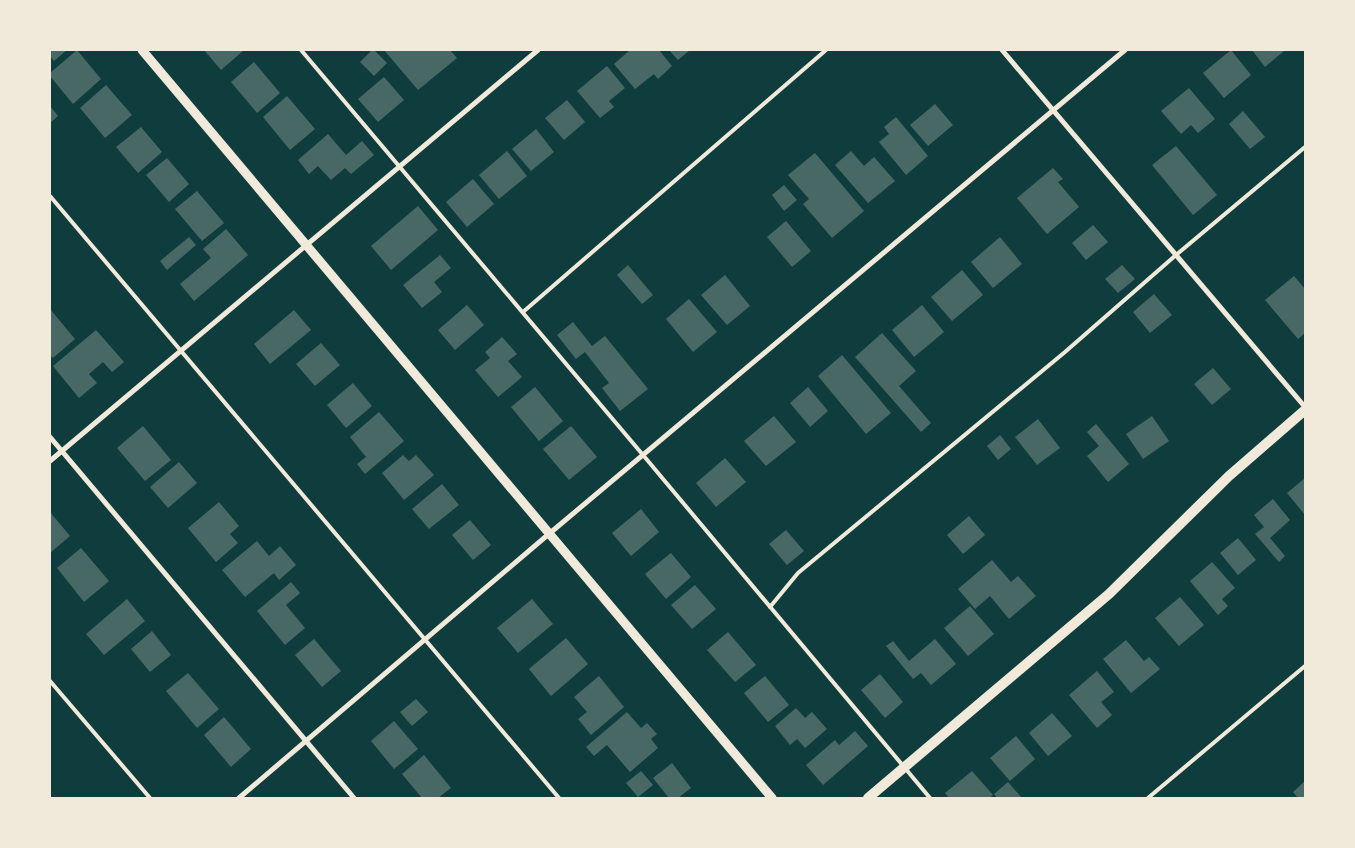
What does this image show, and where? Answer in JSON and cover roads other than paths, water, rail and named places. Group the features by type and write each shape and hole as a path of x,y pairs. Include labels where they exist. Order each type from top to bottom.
{"main road":[{"path":"868,798 1102,601 1229,476 1305,408"}],"street":[{"path":"142,50 772,798"},
{"path":"50,461 538,50"},
{"path":"1002,50 1305,408"},
{"path":"239,798 1125,50"},
{"path":"50,437 354,798"}],"lane":[{"path":"301,50 930,798"},
{"path":"523,312 826,50"},
{"path":"770,607 798,573 1065,352 1176,255 1305,147"},
{"path":"50,196 559,798"},
{"path":"1148,798 1305,666"},
{"path":"50,681 150,798"}]}
